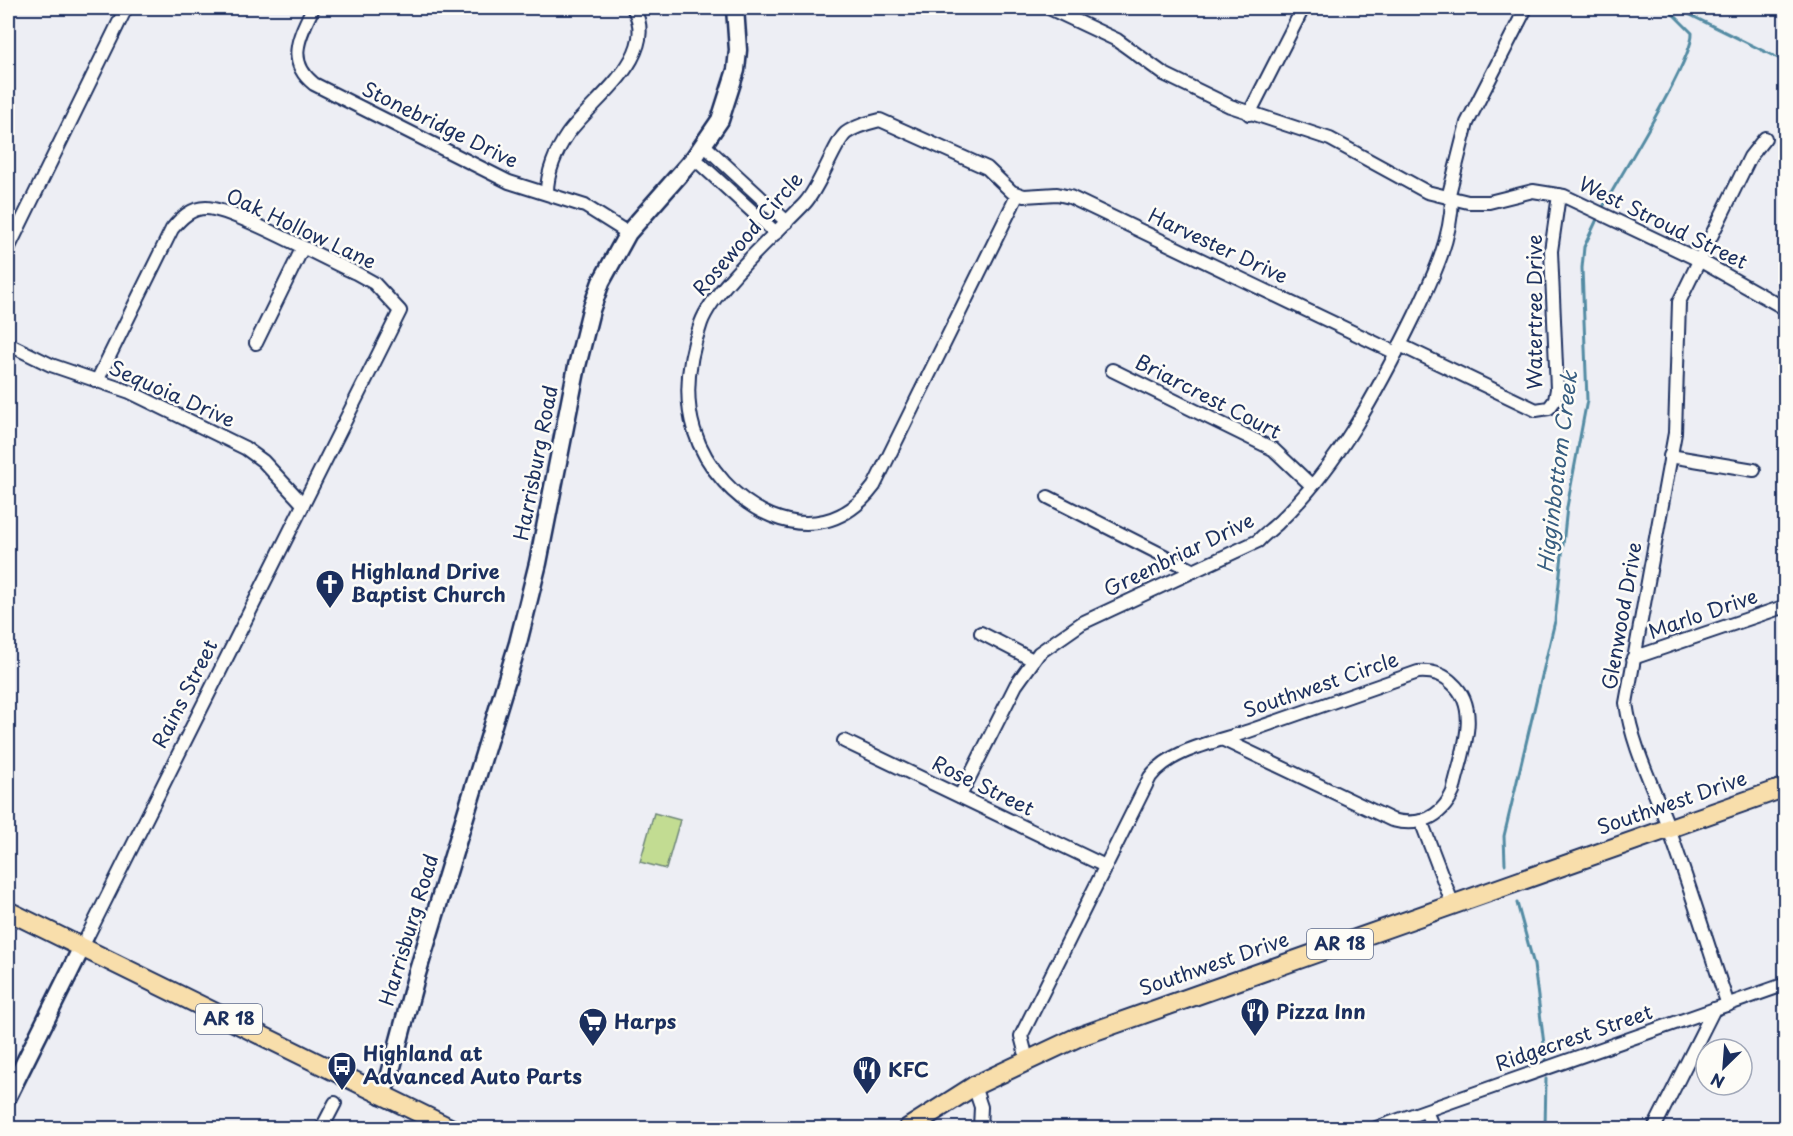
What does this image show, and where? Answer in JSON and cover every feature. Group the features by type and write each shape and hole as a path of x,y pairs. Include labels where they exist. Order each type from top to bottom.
{"main road":[{"name":"Harrisburg Road","path":"381,1095 389,1078 416,977 518,643 538,563 576,366 591,310 601,282 628,233 699,152 720,120 733,87 738,50 735,8"},
{"name":"Southwest Drive","path":"908,1128 974,1086 1027,1059 1149,1011 1785,787"},
{"name":"AR 18","path":"8,911 450,1128"},
{"name":"Rains Street","path":"8,1096 82,947"}],"street":[{"path":"8,249 126,8"},
{"name":"Stonebridge Drive","path":"313,8 296,48 300,69 314,84 509,182 547,192 585,206 628,233"},
{"path":"547,192 551,169 563,140 618,80 636,47 639,25 633,8"},
{"name":"West Stroud Street","path":"1049,8 1118,39 1164,74 1249,114 1330,139 1427,192 1450,199 1489,202 1533,191 1577,200 1699,260 1785,309"},
{"path":"1249,114 1303,8"},
{"name":"Greenbriar Drive","path":"960,796 1016,685 1033,660 1072,629 1258,541 1278,523 1311,485 1364,414 1443,254 1450,199 1467,123 1526,8"},
{"name":"Rosewood Circle","path":"880,120 987,168 1005,187 1018,194 874,486 855,508 812,525 796,524 761,511 725,483 703,453 689,410 690,357 705,315 723,289 787,222 812,195 844,135 863,124 880,120"},
{"name":"Glenwood Drive","path":"1728,1005 1669,828 1647,775 1627,709 1633,658 1675,433 1678,383 1677,313 1682,293 1750,157 1764,138"},
{"path":"699,152 787,222"},
{"path":"699,152 776,234"},
{"name":"Harvester Drive","path":"1018,194 1057,194 1070,197 1398,349"},
{"name":"Watertree Drive","path":"1398,349 1536,411 1549,408 1555,400 1557,389 1551,251 1559,195"},
{"name":"Oak Hollow Lane","path":"97,381 172,229 189,212 206,208 224,210 375,284 400,311"},
{"path":"256,343 302,249"},
{"name":"Rains Street","path":"82,947 400,311"},
{"name":"Sequoia Drive","path":"8,344 51,365 130,392 245,448 263,461 303,504"},
{"name":"Briarcrest Court","path":"1112,370 1272,449 1311,485"},
{"path":"1670,456 1754,470"},
{"path":"1048,497 1194,571"},
{"name":"Marlo Drive","path":"1633,658 1785,606"},
{"path":"981,633 1033,660"},
{"name":"Southwest Circle","path":"1027,1059 1021,1036 1156,769 1171,758 1418,672 1435,673 1460,690 1467,703 1469,716 1450,798 1440,812 1421,821"},
{"path":"1224,740 1392,820 1409,823 1421,821 1453,904"},
{"name":"Rose Street","path":"844,741 1105,866"},
{"name":"Ridgecrest Street","path":"1376,1128 1785,984"},
{"path":"1654,1128 1714,1009"},
{"path":"974,1086 981,1107 981,1128"},
{"path":"322,1128 335,1103"},
{"path":"1426,1111 1433,1128"}],"green space":[{"path":"654,813 680,820 666,869 640,862"}],"waterway":[{"name":"Higginbottom Creek","path":"1602,209 1654,120 1689,47 1692,33 1667,8"},
{"path":"1676,8 1786,62"},
{"name":"Higginbottom Creek","path":"1505,864 1504,836 1555,621 1567,507 1587,400 1582,268 1584,247 1599,215"},
{"name":"Higginbottom Creek","path":"1517,903 1534,965 1546,1060"},
{"name":"Higginbottom Creek","path":"1545,1128 1546,1079"}],"place":[{"name":"Highland Drive Baptist Church","path":"330,610"},
{"name":"Pizza Inn","path":"1255,1038"},
{"name":"Harps","path":"593,1048"},
{"name":"Highland at Advanced Auto Parts","path":"342,1092"},
{"name":"KFC","path":"867,1096"}]}
